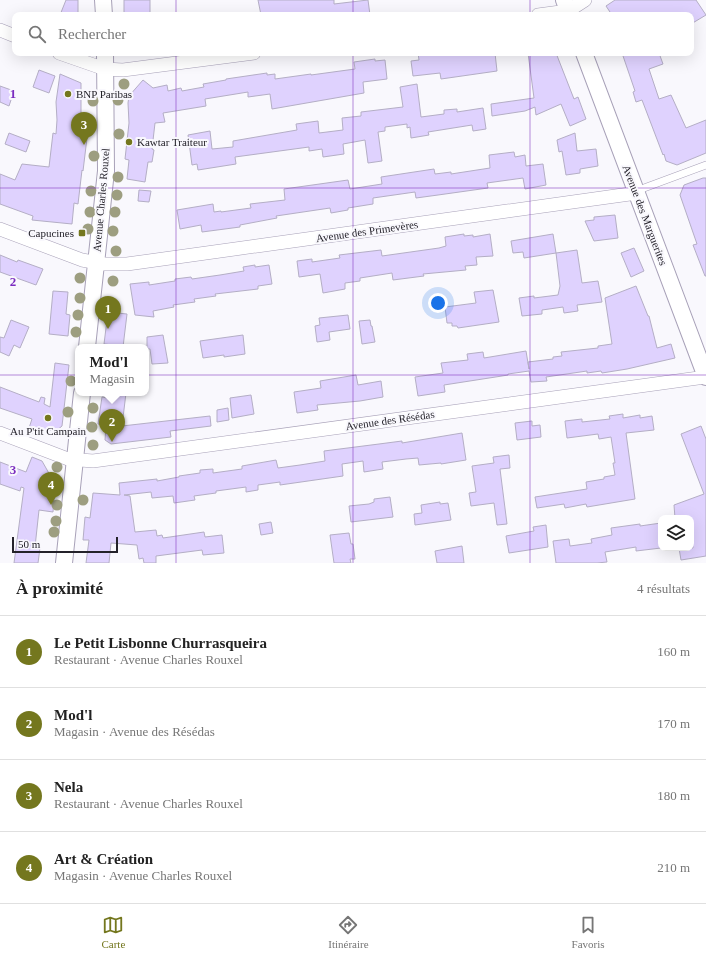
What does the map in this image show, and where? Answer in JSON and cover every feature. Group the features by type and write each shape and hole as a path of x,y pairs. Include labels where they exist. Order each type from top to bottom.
{"street":[{"path":"103,0 104,12"},
{"path":"552,12 567,9 585,0"},
{"path":"0,30 12,35"},
{"path":"76,56 105,61 123,70 231,56"},
{"name":"Avenue des Marguerites","path":"585,56 706,377"},
{"name":"Avenue Charles Rouxel","path":"87,344 106,171 105,61"},
{"name":"Avenue des Primevères","path":"0,228 82,260 128,264 637,193"},
{"name":"Avenue des Résédas","path":"0,433 68,459 93,462 706,377"},
{"path":"64,563 82,396"}],"lane":[{"path":"637,193 644,188 706,165"}],"building":[{"path":"66,0 78,0 78,12 61,12"},
{"path":"124,0 150,0 150,12 124,12"},
{"path":"258,0 334,0 334,4 368,0 370,12 260,12"},
{"path":"615,0 696,0 706,15 694,22 694,12 610,12 606,6"},
{"path":"418,56 495,56 497,71 441,79 440,73 413,76 411,61 419,60"},
{"path":"528,56 557,56 574,99 578,97 586,119 570,126 561,104 536,115 535,107 525,111 492,116 491,104 534,98"},
{"path":"623,56 660,56 663,64 649,69 659,99 671,95 686,128 706,120 706,153 677,165 666,161 642,100 636,102 633,92 635,91"},
{"path":"375,59 375,61 385,60 387,79 363,82 364,93 272,109 270,94 248,97 248,92 205,99 206,106 163,113 165,122 155,123 152,162 148,162 145,182 127,179 129,160 125,159 129,123 129,96 143,80 153,88 167,85 168,91 181,88 182,91 204,87 203,84 226,79 267,73 267,75 275,74 275,79 355,69 354,62"},
{"path":"39,70 55,76 49,93 33,87"},
{"path":"60,74 81,83 81,123 87,124 83,171 82,170 78,204 74,203 72,224 32,220 33,216 0,204 0,174 15,180 22,164 49,167 53,133 56,134 56,102"},
{"path":"417,84 421,117 444,114 444,110 457,109 457,112 483,108 486,129 473,131 472,125 428,132 429,135 411,138 410,127 407,128 407,124 385,127 385,131 378,132 382,161 368,163 365,140 343,144 344,154 323,157 322,149 309,151 309,147 235,157 236,164 198,170 197,164 192,165 188,135 210,131 212,149 233,147 233,141 297,130 296,124 318,121 319,133 343,130 342,118 361,116 361,112 403,107 400,87"},
{"path":"0,86 14,91 9,106 0,102"},
{"path":"9,133 30,141 26,152 5,144"},
{"path":"575,133 577,151 596,149 598,166 580,169 580,173 566,175 562,151 559,152 557,140"},
{"path":"514,152 515,157 525,155 526,166 543,164 546,185 525,189 523,178 487,183 488,188 416,198 415,192 373,198 373,204 348,208 348,210 331,213 330,208 276,216 277,218 240,225 240,227 202,232 201,225 180,229 177,210 213,204 214,212 251,208 250,204 285,200 284,189 348,180 350,189 382,184 381,177 434,169 435,174 451,172 451,174 490,168 489,155"},
{"path":"706,178 706,276 693,245 697,244 680,195 684,185"},
{"path":"139,190 151,191 149,202 138,201"},
{"path":"615,215 618,238 594,241 585,221 594,220 594,217"},
{"path":"464,234 464,236 473,235 473,237 490,234 493,256 476,257 477,265 465,266 466,270 423,274 424,276 393,280 392,273 360,278 360,281 345,283 345,289 323,293 320,274 299,277 297,261 312,259 312,262 340,258 339,255 381,250 382,256 439,248 446,246 445,237"},
{"path":"553,234 556,253 524,258 523,252 513,253 511,241"},
{"path":"634,248 644,271 631,277 621,253"},
{"path":"577,250 582,283 598,281 602,302 577,305 578,311 564,313 563,307 542,310 542,314 522,316 519,298 558,295 560,286 556,253"},
{"path":"0,255 17,262 18,260 43,269 36,285 0,272"},
{"path":"255,265 255,267 269,265 272,284 258,286 258,289 215,294 216,296 194,299 195,302 173,305 174,307 153,311 154,317 135,315 130,284 149,282 149,285 175,281 175,279 191,277 192,279 220,275 244,271 243,267"},
{"path":"636,286 649,316 657,348 671,344 675,358 602,373 601,371 587,373 587,371 546,377 547,381 531,382 529,371 508,374 444,385 445,392 418,396 415,377 443,373 441,363 468,360 467,354 483,352 484,358 526,351 529,369 528,362 553,359 553,357 562,356 561,352 598,348 598,346 612,344 605,298"},
{"path":"493,290 499,322 458,328 457,326 452,326 452,323 447,323 445,307 476,303 474,292"},
{"path":"53,291 68,292 66,314 70,315 68,336 49,334"},
{"path":"108,312 127,314 123,344 104,344"},
{"path":"348,315 350,329 329,332 330,340 317,342 315,326 320,325 319,318"},
{"path":"11,320 29,327 20,348 14,345 9,356 0,352 0,337 4,338"},
{"path":"370,320 375,342 362,344 359,321"},
{"path":"163,335 168,363 152,364 149,344 147,344 147,337"},
{"path":"243,335 245,354 203,358 200,341"},
{"path":"55,363 69,365 62,426 56,431 41,429 40,436 28,431 32,419 0,408 0,387 39,402 41,397 45,398 44,404 50,407"},
{"path":"356,375 358,385 381,381 383,397 360,401 317,405 318,410 297,413 294,392 321,388 320,381"},
{"path":"251,395 254,414 232,418 230,398"},
{"path":"107,396 126,396 122,426 210,416 211,426 170,431 171,437 111,444 105,440 106,425 98,424 102,397 107,398"},
{"path":"228,408 229,420 217,422 217,410"},
{"path":"623,414 623,418 640,415 640,418 652,416 654,430 626,433 635,499 587,507 586,504 565,508 564,504 537,508 535,497 587,489 586,482 604,479 604,477 615,475 613,463 615,463 611,437 599,439 598,434 567,438 565,421 582,419 582,422 610,419 609,416"},
{"path":"532,421 532,426 540,425 541,437 517,440 515,423"},
{"path":"701,426 706,439 706,556 681,560 680,551 694,551 694,515 675,515 674,505 704,494 681,434"},
{"path":"462,433 466,460 441,464 419,465 418,458 406,459 382,462 383,469 364,472 363,461 342,464 343,476 280,485 280,482 258,485 258,490 246,492 246,487 216,491 216,493 194,496 195,500 174,503 173,496 152,498 151,492 124,495 130,496 135,532 156,530 157,536 162,535 163,538 204,532 205,537 222,535 224,553 203,555 202,550 156,556 156,563 144,563 143,558 139,559 137,545 111,543 109,563 86,563 89,540 83,540 85,517 90,518 93,493 120,495 119,483 157,479 157,481 200,473 200,470 213,469 213,473 242,469 242,466 276,460 278,468 300,465 325,461 324,451 402,441 402,443"},
{"path":"509,455 510,468 500,469 507,524 497,525 494,503 471,506 469,493 476,492 472,466 494,463 493,457"},
{"path":"32,457 42,461 55,484 53,512 39,510 35,547 40,548 38,563 14,563 24,488 21,487 20,491 0,484 0,462 26,472"},
{"path":"390,497 393,517 351,522 349,506 369,504 374,502 374,499"},
{"path":"440,502 440,504 448,503 451,520 415,525 414,514 422,513 421,505"},
{"path":"271,522 273,533 261,535 259,524"},
{"path":"658,523 658,548 636,551 636,547 605,552 607,562 556,563 553,541 569,539 570,546 592,543 591,539 612,535 611,528 640,524 640,526"},
{"path":"546,525 548,547 509,553 506,536 534,531 533,527"},
{"path":"349,533 351,544 353,544 355,559 350,559 351,563 334,563 330,535"},
{"path":"462,546 464,563 437,563 435,551"}],"place":[{"name":"BNP Paribas","path":"68,94"},
{"name":"Kawtar Traiteur","path":"129,142"},
{"name":"Nela","path":"84,145"},
{"name":"Capucines","path":"82,233"},
{"name":"Le Petit Lisbonne Churrasqueira","path":"108,329"},
{"name":"Au P'tit Campain","path":"48,418"},
{"name":"Mod'l","path":"112,442"},
{"name":"Art & Création","path":"51,505"}]}
